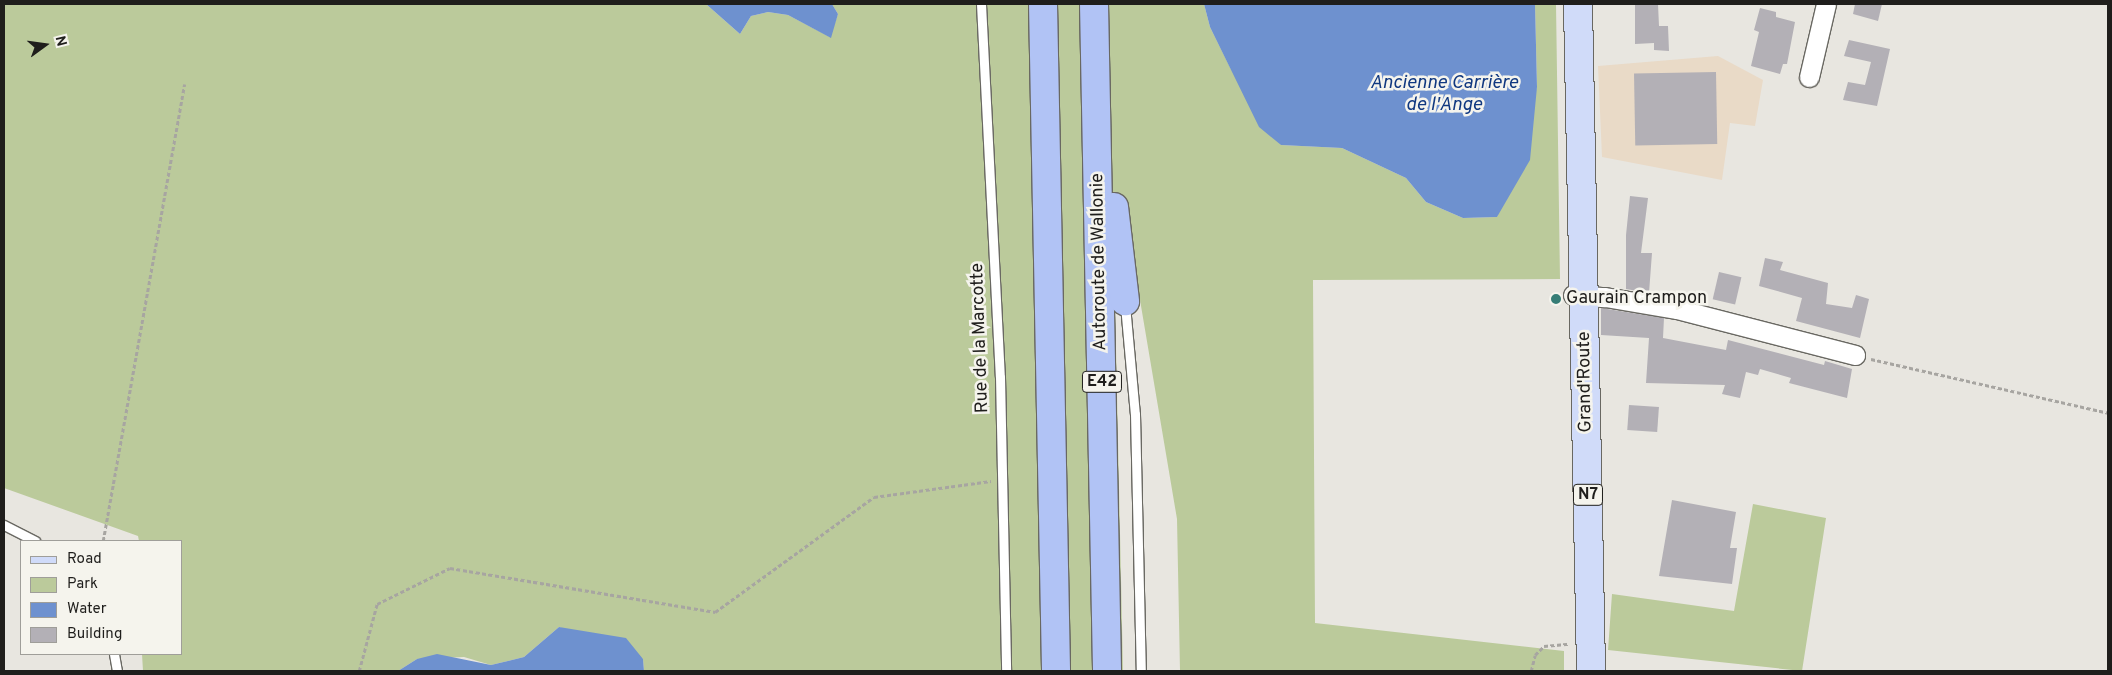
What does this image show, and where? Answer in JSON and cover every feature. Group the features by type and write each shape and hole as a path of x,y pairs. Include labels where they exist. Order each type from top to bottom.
{"highway":[{"path":"1044,4 1056,671"},
{"name":"Autoroute de Wallonie","path":"1094,4 1107,671"},
{"path":"1096,92 1110,168 1125,301"}],"main road":[{"name":"Grand'Route","path":"1564,4 1578,295 1591,671"},
{"name":"Grand'Route","path":"1577,671 1578,4"}],"street":[{"path":"1809,77 1826,4"},
{"path":"1578,295 1678,309 1855,355"}],"lane":[{"name":"Rue de la Marcotte","path":"981,4 1000,368 1006,671"},
{"path":"1125,301 1135,414 1140,671"},
{"path":"4,525 33,540"},
{"path":"114,655 117,671"}],"path":[{"path":"103,540 184,84"},
{"path":"1855,355 2108,413"},
{"path":"359,671 377,604 450,568 715,612 874,498 1001,479"},
{"path":"1531,671 1535,655 1544,646 1576,644"}],"shaded area":[{"path":"1718,56 1763,80 1755,126 1730,123 1722,180 1602,157 1598,66"}],"green space":[{"path":"4,4 706,4 740,34 751,16 768,12 788,15 830,37 838,14 832,4 1204,4 1210,27 1231,69 1281,145 1342,148 1406,178 1426,202 1463,218 1497,217 1537,87 1535,4 1556,4 1560,279 1313,280 1315,623 1564,651 1564,671 1180,671 1177,519 1140,300 1115,302 1123,671 644,671 643,659 559,627 524,657 491,665 464,657 417,659 398,671 143,671 142,655 182,655 182,540 139,540 138,536 4,488"},
{"path":"1753,504 1826,518 1802,671 1608,650 1612,594 1734,611"}],"water":[{"path":"706,4 832,4 838,14 831,38 788,15 768,12 751,16 740,34"},
{"name":"Ancienne Carrière de l'Ange","path":"1204,4 1535,4 1537,87 1530,160 1497,217 1463,218 1426,202 1406,178 1342,148 1281,145 1259,127 1210,27"},
{"path":"559,627 626,638 643,659 644,671 398,671 417,659 437,654 491,665 524,657"}],"building":[{"path":"1635,4 1658,4 1659,26 1668,26 1669,51 1654,50 1654,43 1635,44"},
{"path":"1855,4 1882,4 1878,21 1853,14"},
{"path":"1760,8 1776,12 1776,17 1795,22 1787,64 1783,64 1780,74 1751,66 1759,32 1754,30"},
{"path":"1849,40 1890,49 1877,106 1843,100 1848,82 1865,85 1871,62 1844,56"},
{"path":"1716,72 1717,144 1635,145 1634,73"},
{"path":"1630,196 1648,198 1641,253 1652,253 1649,293 1626,289 1626,235"},
{"path":"1765,258 1783,262 1780,270 1828,283 1826,304 1852,308 1856,295 1869,299 1860,338 1796,321 1802,298 1759,286"},
{"path":"1719,272 1741,277 1735,304 1713,299"},
{"path":"1601,308 1664,318 1663,338 1726,350 1728,340 1824,365 1825,361 1852,369 1847,398 1789,383 1791,378 1760,369 1758,375 1746,372 1740,398 1722,394 1725,385 1646,383 1649,338 1601,335"},
{"path":"1629,405 1659,407 1657,432 1627,430"},
{"path":"1672,500 1736,512 1730,548 1737,548 1732,584 1659,576"}],"place":[{"name":"Gaurain Crampon","path":"1556,299"}]}
